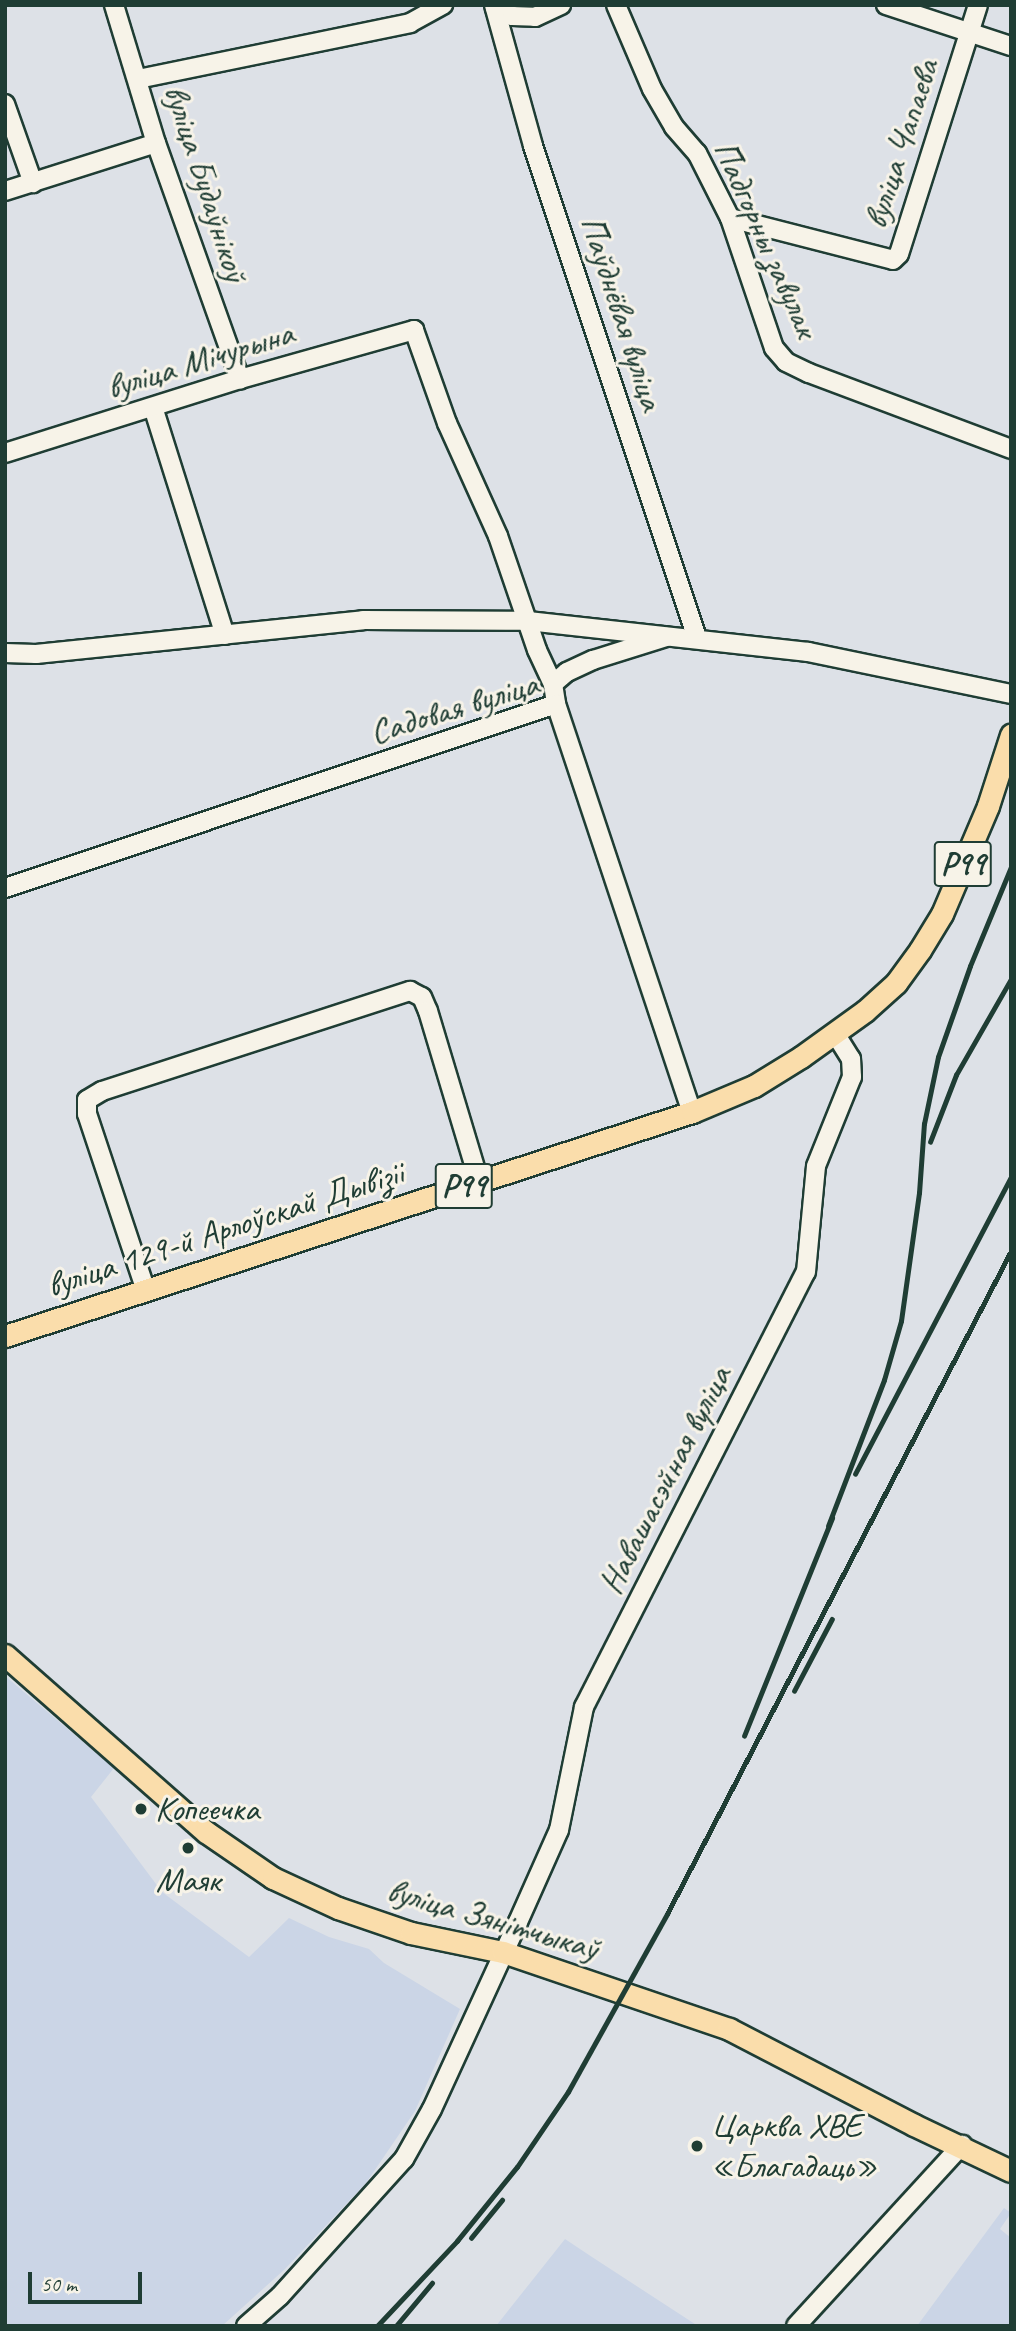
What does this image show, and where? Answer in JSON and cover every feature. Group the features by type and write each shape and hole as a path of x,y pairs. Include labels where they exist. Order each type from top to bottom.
{"main road":[{"name":"вуліца 129-й Арлоўскай Дывізіі","path":"5,1336 692,1112 754,1086 835,1035 895,983 942,914 988,806 1011,735"},
{"name":"вуліца Зянітчыкаў","path":"5,1655 206,1832 273,1878 338,1908 411,1933 503,1952 729,2029 914,2125 1008,2163"}],"street":[{"name":"вуліца Будаўнікоў","path":"114,5 156,143 240,379"},
{"path":"138,79 410,23 443,5"},
{"path":"495,6 512,16 535,17 561,5"},
{"name":"Падгорны завулак","path":"616,5 652,89 674,127 697,153 730,218 774,348 786,362 892,407 1011,449"},
{"path":"886,5 1011,46"},
{"name":"вуліца Чапаева","path":"730,218 893,260 899,254 978,5"},
{"name":"Паўднёвая вуліца","path":"495,6 533,146 697,638"},
{"path":"5,104 33,183"},
{"path":"5,191 156,143"},
{"name":"вуліца Мічурына","path":"5,453 240,379 414,330 447,423 498,536 528,621"},
{"path":"153,407 225,635"},
{"path":"5,653 36,654 363,620 528,621 808,652 1011,694"},
{"path":"528,621 537,650 553,684 556,704"},
{"path":"553,684 567,672 593,660 672,635"},
{"name":"Садовая вуліца","path":"5,888 556,704 692,1112"},
{"path":"146,1291 87,1114 88,1100 115,1087 410,991 422,997 428,1011 478,1181"},
{"name":"Навашасэйная вуліца","path":"246,2326 280,2296 404,2159 432,2109 559,1830 584,1707 806,1272 816,1166 849,1092 852,1077 851,1059 835,1035"},
{"path":"796,2326 962,2146"}],"shaded area":[{"path":"5,1676 114,1768 91,1797 162,1892 249,1957 289,1918 329,1937 369,1949 384,1963 460,2009 415,2111 366,2183 285,2269 222,2326 5,2326"},
{"path":"1004,2208 1011,2213 1000,2229 1011,2238 1011,2326 917,2326"},
{"path":"565,2239 592,2257 698,2326 496,2326"}],"railway":[{"path":"828,1526 884,1380 901,1321 919,1193 924,1124 938,1057 970,966 1011,867"},
{"path":"930,1142 956,1075 1011,979"},
{"path":"855,1474 1011,1177"},
{"path":"377,2326 457,2241 517,2167 568,2092 667,1914 1011,1251"},
{"path":"744,1736 832,1518"},
{"path":"794,1691 832,1619"},
{"path":"471,2238 502,2200"},
{"path":"396,2326 432,2283"}],"place":[{"name":"Копеечка","path":"141,1809"},
{"name":"Маяк","path":"188,1848"},
{"name":"Царква ХВЕ «Благадаць»","path":"697,2146"}]}
